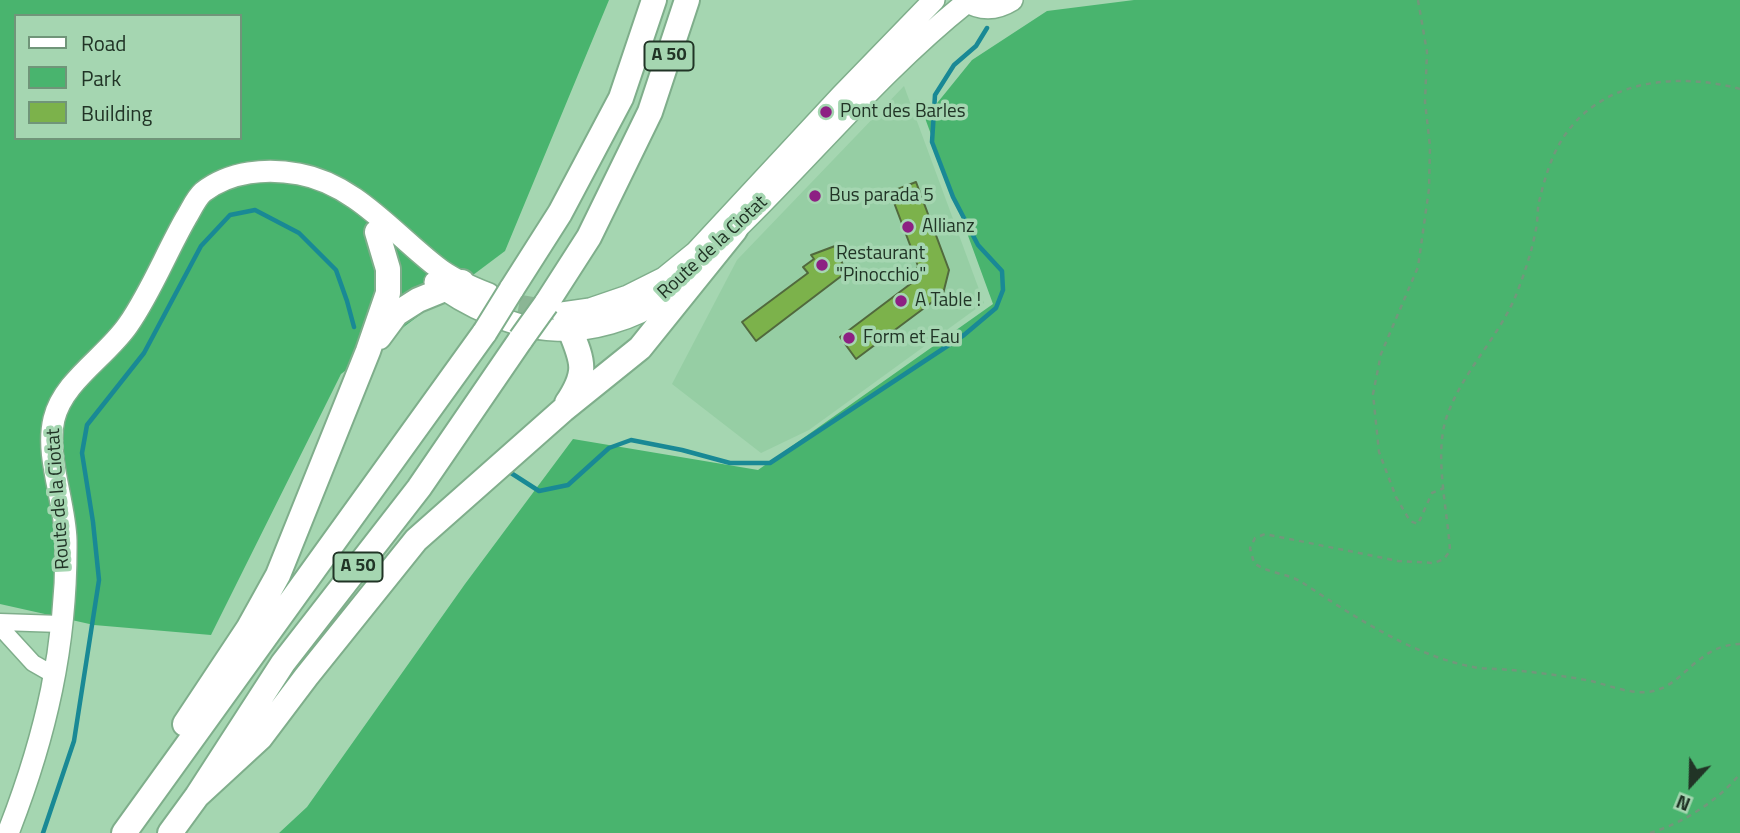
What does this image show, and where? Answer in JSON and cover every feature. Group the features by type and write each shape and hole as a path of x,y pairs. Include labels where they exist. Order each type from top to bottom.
{"highway":[{"name":"A 50","path":"124,833 485,332 492,297 560,213 621,98 654,0"},
{"name":"A 50","path":"170,833 283,663 419,488 521,339 558,319 589,237 650,112 687,0"},
{"path":"197,796 260,738 416,540 563,410 640,348 735,230"},
{"path":"171,769 178,736 248,629 278,575 369,351 388,293 388,269 377,232"},
{"path":"369,351 396,314 418,300 453,286"},
{"path":"558,319 581,354 581,382 563,410"}],"main road":[{"name":"Route de la Ciotat","path":"349,196 377,232 453,286 492,297 508,320 628,317 661,300 735,230 934,0"},
{"path":"965,1 979,7 991,8 1012,0"},
{"name":"Route de la Ciotat","path":"558,319 628,296 664,278 696,252 844,105 965,1"},
{"name":"Route de la Ciotat","path":"8,833 41,740 50,705 61,624 65,528 51,433 59,404 67,391 127,326 144,300 200,195 217,182 271,170 302,174 329,183 385,221 453,286"}],"lane":[{"path":"0,625 61,624"},
{"path":"0,625 33,663 54,675"}],"path":[{"path":"1418,0 1427,52 1425,102 1430,146 1429,189 1419,267 1381,354 1373,394 1379,452 1396,497 1410,521 1418,524 1432,493 1444,488"},
{"path":"1740,89 1677,80 1647,83 1605,98 1584,113 1563,138 1538,205 1529,261 1515,298 1455,398 1445,421 1444,488 1450,551 1444,559 1434,563 1398,561 1265,534 1252,542 1250,555 1254,563 1262,569 1294,578 1393,638 1479,668 1585,680 1612,688 1645,692 1666,686 1692,664 1719,647 1740,644"},
{"path":"1650,833 1665,828 1711,802 1740,774"}],"shaded area":[{"path":"904,86 984,303 809,430 761,453 672,384 737,260"}],"green space":[{"path":"0,0 609,0 505,251 341,374 211,635 94,625 0,604"},
{"path":"1134,0 1740,0 1740,833 279,833 307,807 465,584 573,439 758,470 993,304 925,118 972,60 1047,11"}],"building":[{"path":"916,182 949,270 943,294 856,359 840,337 913,282 918,266 890,192"},
{"path":"835,246 845,270 842,272 844,274 756,341 742,322 808,273 803,267 814,259 811,255"}],"waterway":[{"path":"511,473 539,491 568,485 609,448 631,440 730,463 770,463 964,335 996,308 1003,290 1002,271 978,245 953,197 932,142 935,95 954,65 976,46 987,28"},
{"path":"43,833 74,741 99,580 82,453 87,425 144,353 201,246 230,215 255,210 299,233 336,270 354,327"}],"tunnel":[{"path":"490,294 518,305 557,312"}],"place":[{"name":"Pont des Barles","path":"826,112"},
{"name":"Bus parada 5","path":"815,196"},
{"name":"Allianz","path":"908,227"},
{"name":"Restaurant \"Pinocchio\"","path":"822,265"},
{"name":"A Table !","path":"901,301"},
{"name":"Form et Eau","path":"849,338"}]}
